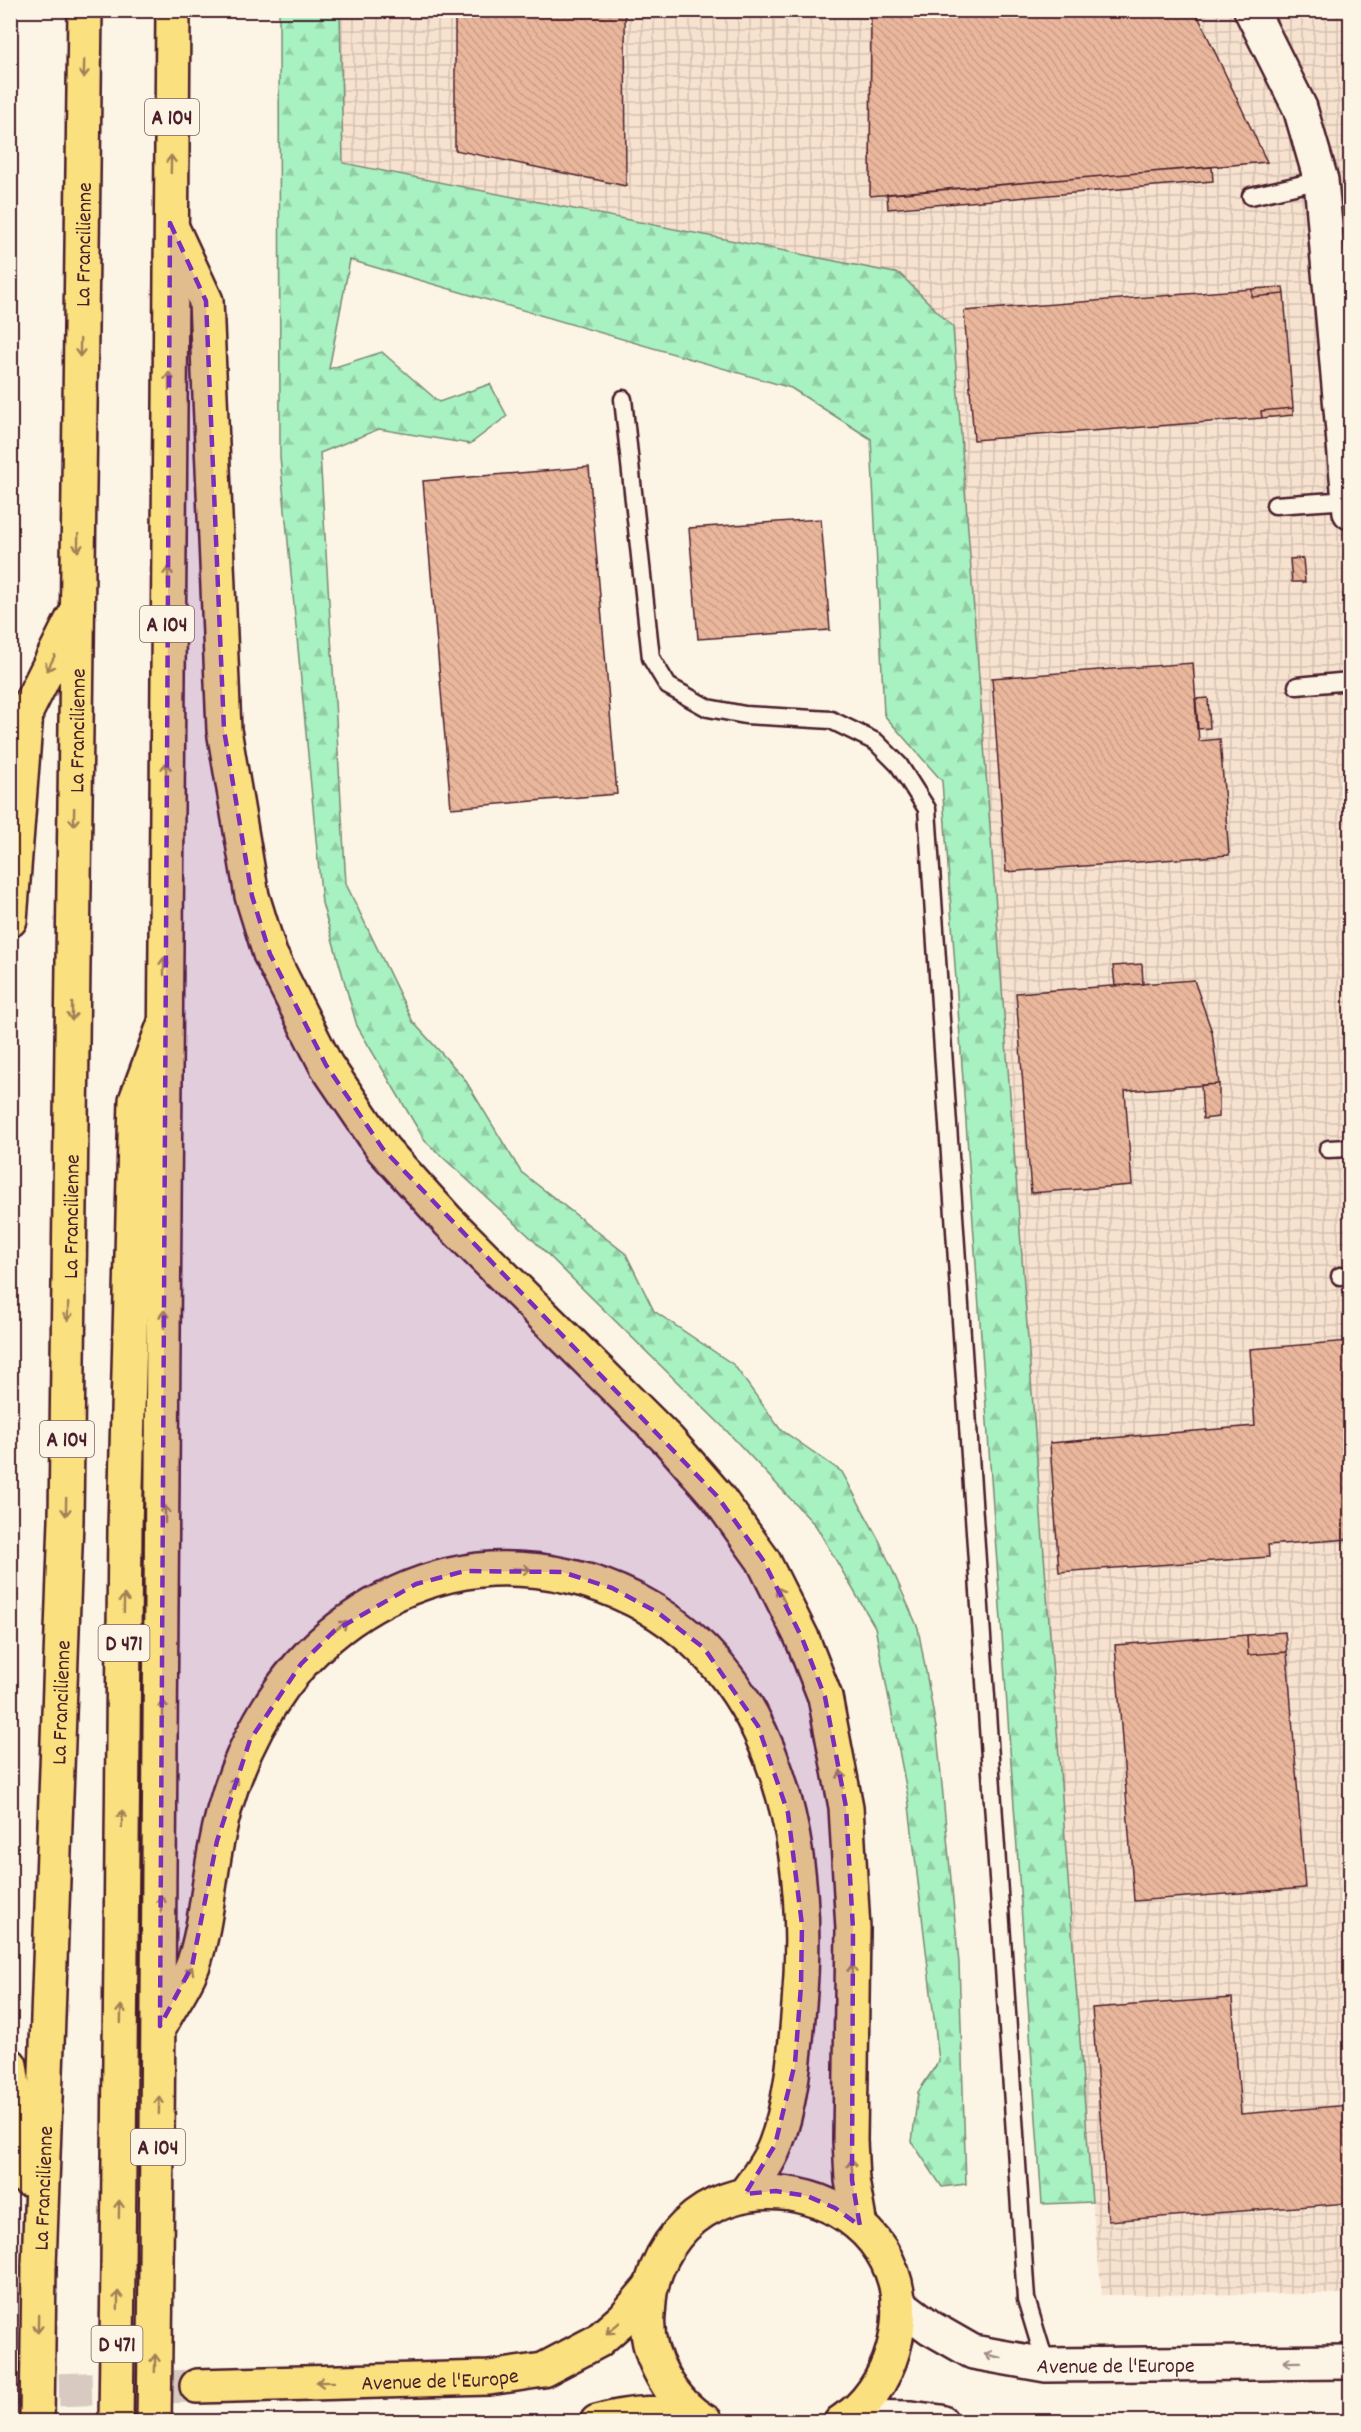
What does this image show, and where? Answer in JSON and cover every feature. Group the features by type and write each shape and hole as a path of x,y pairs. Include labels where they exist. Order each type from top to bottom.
{"main road":[{"name":"La Francilienne","path":"37,2421 39,2266 66,1520 85,10"},
{"name":"A 104","path":"154,2421 165,1530 164,1025 173,10"},
{"path":"1251,10 1300,108 1321,180 1350,506"},
{"path":"170,223 206,301 224,730 252,896 270,954 326,1065 383,1149 448,1221 669,1441 717,1496 763,1560 802,1638 825,1697 846,1807 853,1929 850,2140 852,2181 860,2226"},
{"path":"10,920 26,712 77,611"},
{"name":"D 471","path":"116,2421 125,1528 136,1100 164,1025"},
{"path":"160,2026 192,1966 217,1841 232,1785 246,1749 277,1693 301,1664 334,1631 370,1606 416,1584 465,1571 515,1568 562,1572 612,1588 657,1612 704,1648 738,1692 758,1726 778,1776 788,1813 802,1924 801,1986 795,2063 775,2145 765,2166 745,2194"},
{"path":"10,2065 39,2266"},
{"name":"Avenue de l'Europe","path":"702,2419 672,2391 655,2358 648,2322 652,2284 664,2253 686,2226 713,2207 745,2194 776,2191 807,2196 835,2208 860,2226 886,2261 898,2303 897,2335 888,2367 872,2394 844,2419"},
{"name":"Avenue de l'Europe","path":"197,2386 489,2378 543,2370 598,2341 624,2318 652,2284"},
{"name":"Avenue de l'Europe","path":"898,2303 931,2328 973,2352 1046,2365 1350,2362"},
{"name":"Avenue de l'Europe","path":"597,2421 629,2413 653,2411 702,2419"},
{"name":"Avenue de l'Europe","path":"844,2419 911,2418 941,2421"}],"lane":[{"path":"1251,196 1321,180"},
{"path":"623,399 651,658 668,686 708,708 744,715 831,720 876,742 899,765 927,809 1024,2277 1026,2298 1046,2365"},
{"path":"1275,505 1350,506"},
{"path":"1297,686 1350,681"},
{"path":"1328,1149 1350,1148"}],"highlighted area":[{"path":"170,223 206,301 224,730 252,896 270,954 326,1065 383,1149 717,1496 763,1560 802,1638 825,1697 846,1807 853,1929 852,2180 860,2226 835,2208 807,2196 776,2191 745,2194 775,2145 795,2063 801,1986 802,1925 788,1813 758,1726 704,1648 657,1612 612,1588 562,1572 465,1571 416,1584 334,1631 301,1664 250,1740 217,1841 192,1966 160,2026"}],"shaded area":[{"path":"340,11 1350,11 1350,2294 1102,2295 1092,2202 953,327 900,274 343,163"}],"green space":[{"path":"279,11 340,11 343,163 900,274 953,327 1092,2202 1042,2204 942,781 884,715 871,439 791,388 350,260 329,369 382,352 439,402 490,384 507,416 470,444 379,429 320,453 346,884 413,1022 464,1078 521,1172 626,1254 654,1311 734,1365 780,1429 842,1472 880,1542 918,1628 937,1733 959,1963 966,2184 942,2187 912,2142 918,2092 939,2061 908,1797 875,1627 816,1526 722,1426 528,1235 425,1141 357,1026 322,903 280,457"}],"building":[{"path":"455,10 625,10 626,186 455,150"},
{"path":"910,10 1195,10 1267,162 870,196 871,13"},
{"path":"1212,167 1213,181 888,209 887,194"},
{"path":"1283,287 1284,294 1252,297 1252,289"},
{"path":"1252,289 1252,297 1284,294 1293,408 1261,411 1262,418 974,440 964,311"},
{"path":"1293,408 1293,415 1262,418 1261,411"},
{"path":"589,467 617,794 451,808 423,481"},
{"path":"821,519 830,630 698,639 689,528"},
{"path":"1303,558 1305,582 1292,582 1290,559"},
{"path":"1193,663 1199,741 1220,739 1229,855 1006,872 992,678"},
{"path":"1208,698 1210,728 1197,729 1195,699"},
{"path":"1142,964 1143,984 1115,986 1113,966"},
{"path":"1194,980 1212,1032 1219,1084 1125,1091 1132,1185 1031,1193 1016,993"},
{"path":"1219,1084 1219,1117 1203,1119 1201,1085"},
{"path":"1350,1341 1350,1539 1268,1545 1269,1557 1059,1572 1050,1443 1255,1426 1250,1349"},
{"path":"1285,1632 1287,1652 1248,1655 1247,1635"},
{"path":"1247,1635 1248,1655 1287,1652 1305,1888 1134,1901 1115,1645"},
{"path":"1232,1998 1241,2114 1350,2105 1350,2221 1349,2203 1108,2221 1092,2008"}],"tunnel":[{"path":"10,2391 197,2386"}]}
